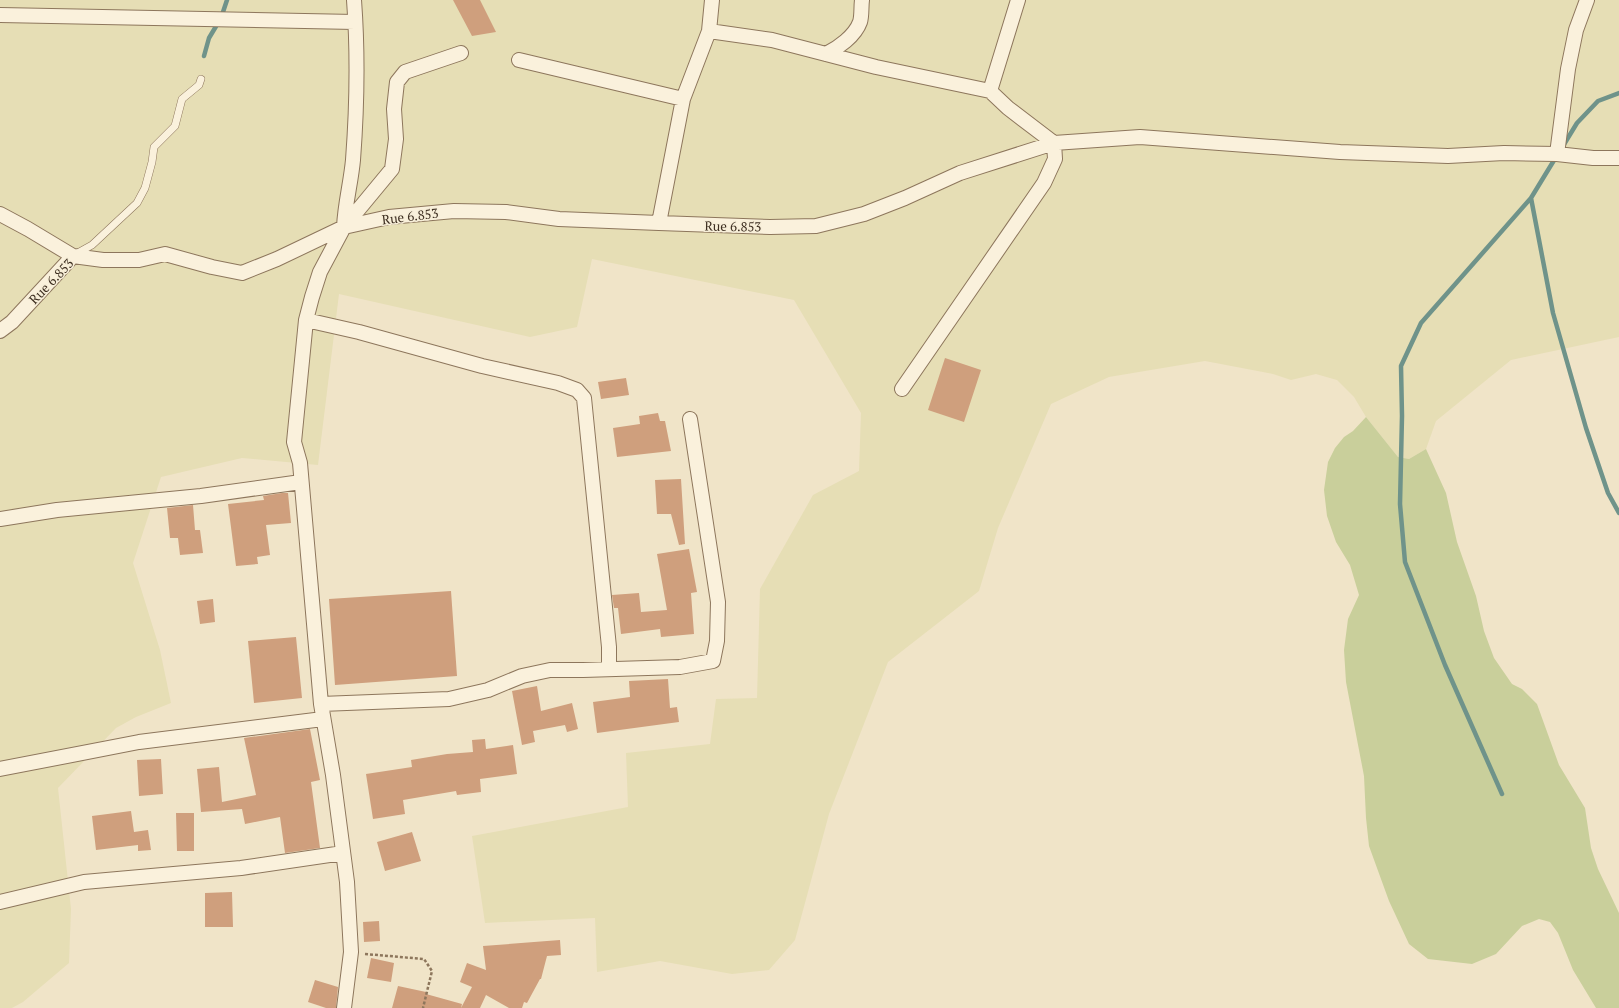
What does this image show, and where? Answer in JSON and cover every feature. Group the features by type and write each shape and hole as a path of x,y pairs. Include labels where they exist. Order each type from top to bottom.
{"street":[{"path":"344,227 345,208 353,161 357,50 354,0"},
{"path":"659,223 683,99 709,31 712,0"},
{"path":"826,54 837,49 848,39 860,22 862,0"},
{"path":"990,91 1018,0"},
{"path":"1557,154 1572,50 1576,30 1587,0"},
{"path":"0,15 355,22"},
{"path":"709,31 772,40 876,67 990,91 1008,108 1054,143 1055,159 1044,183 902,389"},
{"path":"344,1008 351,952 347,882 333,775 321,704 300,463 294,442 306,320 320,272 344,227 392,169 396,139 394,109 397,82 405,72 461,52"},
{"path":"519,60 683,99"},
{"name":"Rue 6.853","path":"0,330 12,322 73,256 103,260 139,260 165,254 212,267 242,273 278,259 344,227 389,217 454,211 506,212 559,219 755,226 816,226 864,214 905,198 960,173 1054,143 1140,137 1340,152 1448,156 1504,153 1557,154 1593,158 1619,158"},
{"path":"0,214 28,228 73,256"},
{"path":"306,320 359,332 482,366 558,383 577,390 584,398 610,647 609,669"},
{"path":"321,704 449,699 488,690 522,676 550,670 680,667 713,661 717,641 718,602 690,419"},
{"path":"0,519 57,510 201,496 301,482"},
{"path":"0,769 139,742 323,719"},
{"path":"0,902 84,882 241,868 343,853"}],"lane":[{"path":"73,256 92,245 138,203 145,188 152,162 154,147 175,126 182,99 199,85 201,79"}],"path":[{"path":"351,952 424,959 432,971 423,1008"}],"shaded area":[{"path":"0,0 1619,0 1619,337 1511,360 1436,421 1426,449 1409,459 1398,457 1366,417 1354,397 1337,380 1316,374 1291,380 1273,374 1205,361 1109,377 1051,404 998,528 979,591 888,662 829,814 795,940 769,970 732,974 660,961 597,972 595,918 485,923 472,836 628,807 626,753 710,744 716,699 757,698 760,589 813,495 859,471 861,413 794,300 592,259 577,327 530,337 339,294 318,465 242,458 161,477 133,563 160,650 171,703 136,717 116,728 58,788 71,909 69,963 23,1002 12,1008 0,1008"}],"green space":[{"path":"1366,417 1398,457 1409,459 1426,449 1446,493 1457,542 1476,596 1484,631 1494,658 1512,684 1522,689 1537,704 1559,765 1585,808 1591,848 1598,869 1619,913 1619,1008 1596,1008 1573,970 1558,933 1550,922 1539,919 1522,926 1496,954 1472,964 1428,959 1409,944 1389,901 1369,846 1364,776 1346,682 1344,650 1348,619 1359,595 1350,565 1336,542 1327,516 1324,490 1328,462 1335,448 1344,437 1353,431"}],"building":[{"path":"453,0 480,0 496,32 472,36"},
{"path":"945,358 981,370 964,422 928,410"},
{"path":"626,378 629,395 601,399 598,382"},
{"path":"658,413 660,421 665,421 671,451 617,457 613,428 640,424 639,416"},
{"path":"681,479 685,544 679,545 671,514 657,514 655,480"},
{"path":"288,493 291,523 266,525 270,555 257,557 258,564 236,566 228,504 264,500 263,496"},
{"path":"193,505 195,530 200,530 203,553 180,555 178,538 170,538 167,508"},
{"path":"689,549 697,592 691,593 694,634 661,637 660,629 621,634 618,608 614,608 612,595 639,593 641,612 667,610 657,554"},
{"path":"451,591 457,676 335,685 329,599"},
{"path":"213,599 215,622 200,624 197,601"},
{"path":"296,637 302,698 254,703 248,641"},
{"path":"668,679 670,708 677,707 679,722 597,733 593,702 630,697 629,681"},
{"path":"537,686 541,711 572,703 578,729 567,732 565,725 533,731 535,742 522,745 512,691"},
{"path":"310,729 320,780 311,782 320,848 285,853 280,817 245,824 242,809 201,812 197,769 219,767 222,802 256,795 244,738"},
{"path":"485,739 486,749 513,745 517,774 480,779 481,792 457,795 456,791 403,800 405,814 373,819 366,774 412,767 411,760 447,754 473,752 472,740"},
{"path":"161,759 163,794 139,796 137,760"},
{"path":"131,811 134,832 148,830 151,850 138,851 138,845 96,850 92,816"},
{"path":"176,813 194,813 194,851 177,851"},
{"path":"412,832 421,861 385,871 377,842"},
{"path":"232,892 233,927 205,927 205,893"},
{"path":"379,921 380,941 364,942 363,922"},
{"path":"560,940 561,955 547,956 541,979 527,1003 524,1002 522,1008 509,1008 486,995 480,1008 461,1008 472,987 460,982 467,963 486,970 483,946"},
{"path":"371,958 394,963 391,982 367,978"},
{"path":"315,980 338,987 336,1008 326,1008 308,1002"},
{"path":"398,986 426,992 426,994 462,1004 461,1008 392,1008"}],"waterway":[{"path":"204,56 209,38 221,18 227,0"},
{"path":"1563,146 1577,123 1598,101 1619,93"},
{"path":"1502,794 1445,665 1405,562 1400,504 1402,416 1401,366 1421,323 1531,198 1556,157"},
{"path":"1531,198 1553,313 1586,428 1608,493 1619,513"}]}
